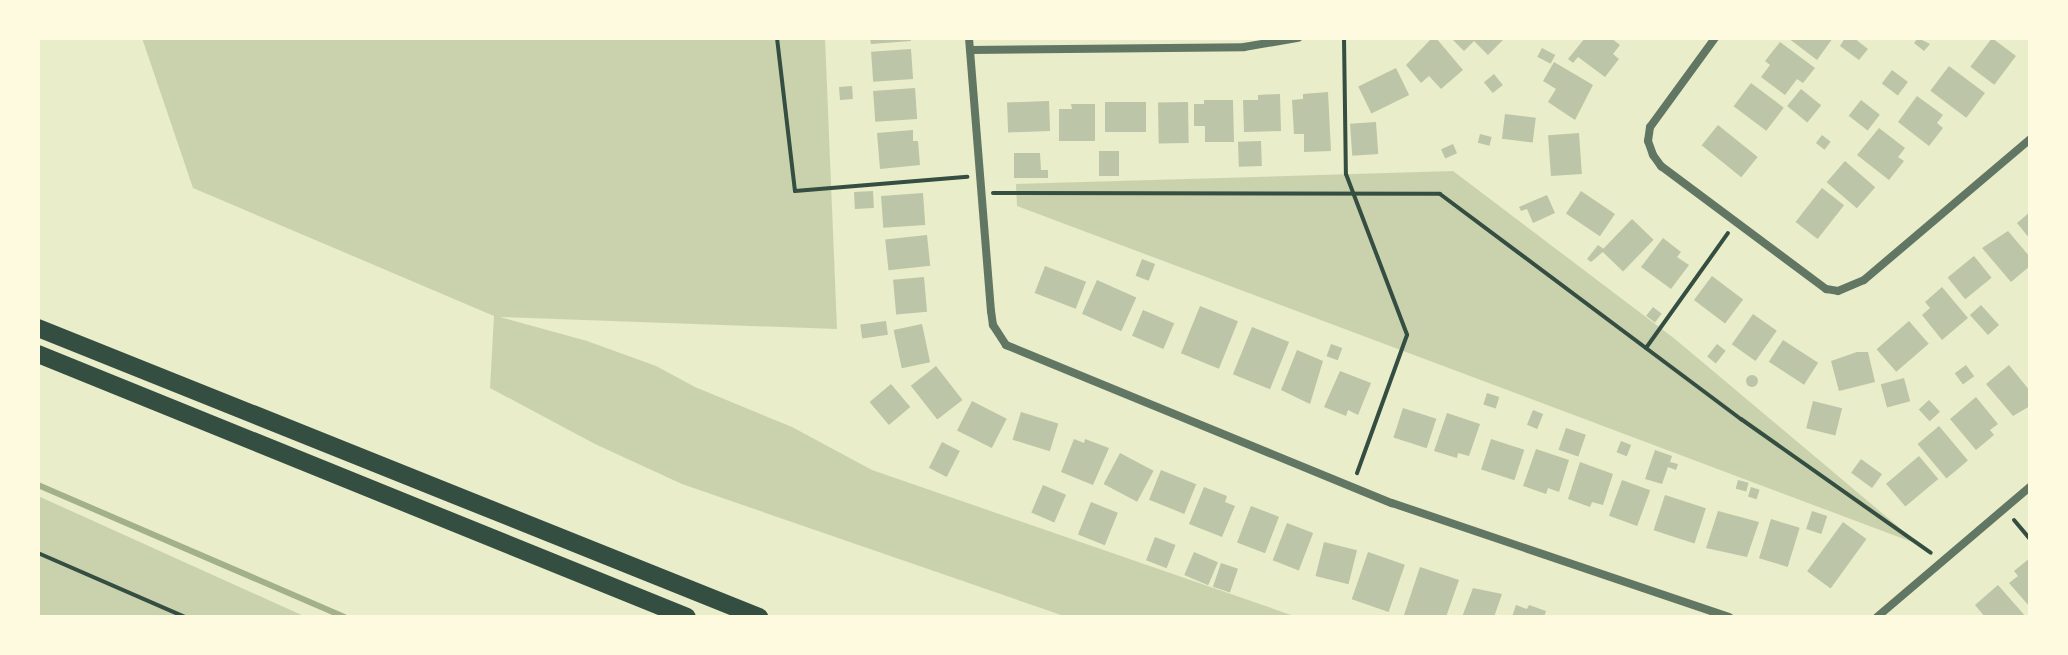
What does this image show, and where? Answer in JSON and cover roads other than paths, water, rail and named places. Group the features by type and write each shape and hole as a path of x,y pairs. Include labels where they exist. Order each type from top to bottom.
{"highway":[{"path":"38,328 759,617"},
{"path":"38,354 687,617"}],"street":[{"path":"969,38 993,325 1006,345 1352,486 1729,617"},
{"path":"970,50 1244,47 1298,38"},
{"path":"1715,38 1658,113 1650,127 1648,141 1661,166 1815,283 1838,291 1851,288 2030,139"},
{"path":"1877,617 2030,487"}],"waterway":[{"path":"38,485 344,617"}]}
